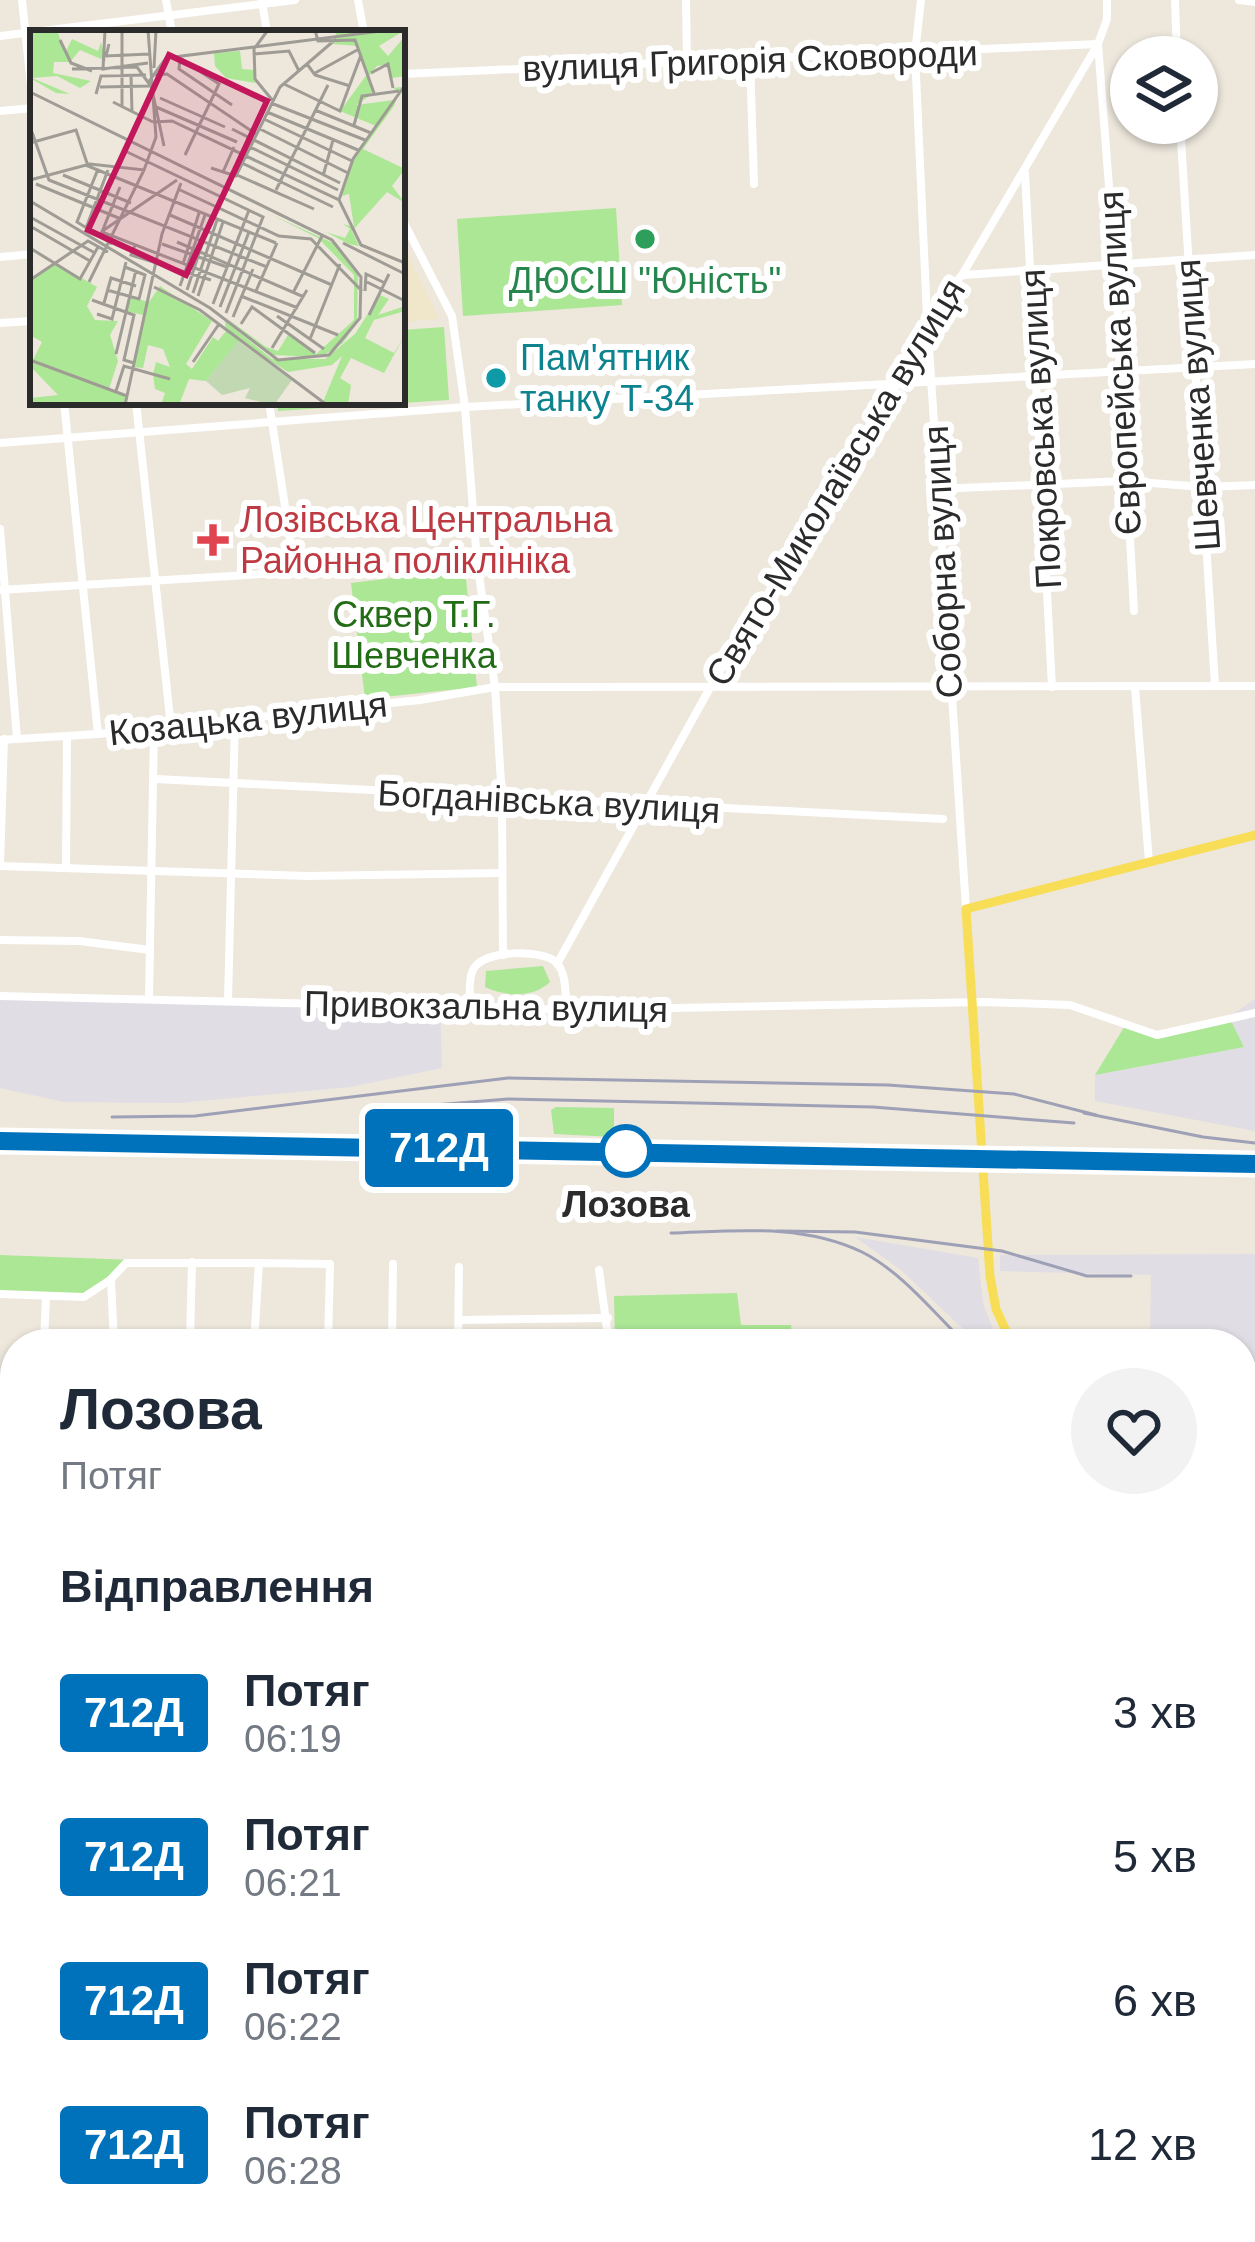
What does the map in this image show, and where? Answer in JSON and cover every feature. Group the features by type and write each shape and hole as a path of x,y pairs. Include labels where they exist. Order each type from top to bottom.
{"main road":[{"path":"1005,1329 990,1276 966,909 1255,835"}],"street":[{"path":"22,0 30,75"},
{"path":"166,0 171,30"},
{"path":"51,30 295,0"},
{"path":"358,0 363,30"},
{"path":"686,0 687,62"},
{"name":"Соборна вулиця","path":"920,0 915,53 927,317 966,909"},
{"name":"Свято-Миколаївська вулиця","path":"557,964 711,686 899,381 927,317 962,275 1098,44 1107,19 1107,0"},
{"path":"1174,0 1176,36"},
{"path":"1239,0 1255,2"},
{"path":"0,36 30,33"},
{"name":"вулиця Григорія Сковороди","path":"405,74 1098,44"},
{"name":"Європейська вулиця","path":"1098,44 1134,610"},
{"path":"750,59 754,184"},
{"path":"0,111 30,107"},
{"name":"Шевченка вулиця","path":"1181,144 1215,686"},
{"name":"Покровська вулиця","path":"1025,171 1052,687"},
{"path":"405,225 452,316 465,407 477,561 495,687 502,798 503,956"},
{"path":"0,257 30,254"},
{"path":"962,275 1255,255"},
{"path":"0,323 30,321"},
{"path":"0,443 465,407 1255,364"},
{"path":"64,405 98,734"},
{"path":"136,405 171,727"},
{"path":"269,405 295,572"},
{"path":"937,489 1125,481 1204,487 1255,484"},
{"path":"0,529 17,739"},
{"path":"3,590 477,561"},
{"name":"Козацька вулиця","path":"2,740 171,727 420,700 495,687 1255,686"},
{"path":"1135,687 1149,864"},
{"path":"227,1001 235,719"},
{"path":"149,998 154,728"},
{"path":"66,867 67,736"},
{"path":"2,740 0,866 308,876 502,873"},
{"name":"Богданівська вулиця","path":"155,779 943,819"},
{"path":"0,940 79,941 150,950"},
{"path":"470,1006 475,966 488,957 544,956 563,975 567,1009"},
{"name":"Привокзальна вулиця","path":"0,996 709,1010 972,1001 1070,1005 1157,1035 1255,1013"},
{"path":"0,1294 84,1297 134,1260 330,1264 328,1329"},
{"path":"190,1329 192,1262"},
{"path":"255,1329 260,1263"},
{"path":"392,1329 393,1264"},
{"path":"459,1267 459,1329"},
{"path":"598,1270 608,1329"},
{"path":"111,1279 113,1329"},
{"path":"45,1329 46,1295"},
{"path":"459,1320 608,1318"}],"shaded area":[{"path":"405,248 439,319 405,322"},
{"path":"0,996 440,1005 442,1068 350,1087 180,1103 64,1102 0,1088"},
{"path":"1255,999 1255,1131 1095,1101 1095,1075 1243,1047 1229,1017"},
{"path":"855,1237 978,1258 983,1304 993,1329 963,1329 901,1270"},
{"path":"1255,1254 1255,1329 1150,1329 1151,1275 1000,1271 1000,1255"}],"green space":[{"path":"616,208 622,305 463,316 457,219"},
{"path":"444,327 449,400 405,403 405,330"},
{"path":"278,405 371,405 278,411"},
{"name":"Сквер Т.Г. Шевченка","path":"465,569 477,687 365,699 351,583"},
{"path":"543,966 550,982 536,991 510,994 485,987 486,971"},
{"path":"1229,1017 1244,1047 1095,1075 1126,1024 1157,1035"},
{"path":"614,1108 614,1137 554,1134 551,1110"},
{"path":"0,1255 134,1260 93,1294 0,1294"},
{"path":"737,1293 741,1325 791,1325 791,1329 615,1329 614,1296"}],"railway":[{"path":"112,1117 195,1116 508,1078 888,1085 1014,1094 1096,1115"},
{"path":"397,1108 508,1099 873,1107 1074,1123"},
{"path":"1084,1113 1255,1143"},
{"path":"0,1131 1255,1159"},
{"path":"671,1233 768,1231 839,1243 891,1270 951,1329"},
{"path":"777,1231 855,1232 1002,1251 1087,1276 1131,1276"}],"train":[{"name":"712Д","path":"0,1141 1255,1164"}],"place":[{"name":"ДЮСШ \"Юність\"","path":"645,239"},
{"name":"Пам'ятник танку Т-34","path":"496,378"},
{"name":"Лозівська Центральна Районна поліклініка","path":"213,540"},
{"name":"Лозова","path":"626,1151"}]}
